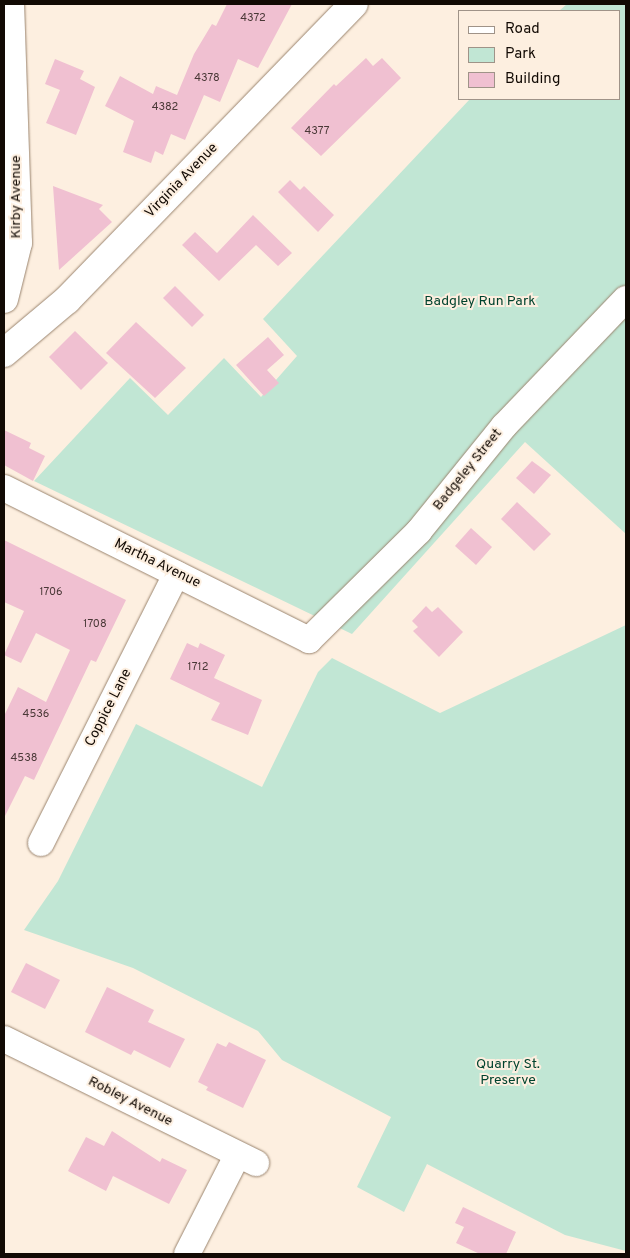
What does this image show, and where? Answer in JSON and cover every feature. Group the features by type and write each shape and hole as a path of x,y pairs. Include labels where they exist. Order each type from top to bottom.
{"street":[{"name":"Kirby Avenue","path":"4,299 18,243 10,4"},
{"name":"Virginia Avenue","path":"4,353 67,300 354,4"},
{"name":"Badgeley Street","path":"309,640 419,531 504,426 626,299"},
{"name":"Martha Avenue","path":"4,488 309,640"},
{"name":"Coppice Lane","path":"42,843 176,574"},
{"name":"Robley Avenue","path":"4,1039 247,1160 187,1254"}],"green space":[{"name":"Badgley Run Park","path":"567,4 626,4 626,534 525,442 352,634 34,481 130,378 168,415 224,358 261,397 297,356 263,319 469,100 620,100 620,10 560,10"},
{"name":"Quarry St. Preserve","path":"626,625 626,1251 565,1235 427,1164 404,1212 357,1187 391,1117 282,1060 258,1031 133,968 24,930 58,881 136,724 262,787 318,672 332,658 440,713"}],"building":[{"path":"227,4 292,4 258,68 238,59 220,102 204,95 185,140 171,134 163,155 155,151 151,163 123,152 134,121 105,106 120,76 153,94 156,86 177,95 194,54 212,24 216,26"},
{"path":"366,58 373,66 382,58 401,78 321,156 291,128 334,84 336,86"},
{"path":"55,59 84,71 80,79 95,87 76,135 46,123 60,90 45,84"},
{"path":"290,180 300,190 304,186 334,215 318,232 278,192"},
{"path":"53,186 103,205 99,209 112,222 59,270"},
{"path":"253,215 292,253 278,266 256,245 219,281 182,245 195,232 217,253"},
{"path":"175,286 204,315 192,327 163,298"},
{"path":"136,322 186,368 155,398 106,353"},
{"path":"75,331 108,363 81,390 49,357"},
{"path":"268,337 284,355 267,370 279,383 264,396 236,365"},
{"path":"4,430 31,443 29,448 45,456 33,481 4,465"},
{"path":"532,461 551,475 534,494 516,478"},
{"path":"517,502 551,534 534,551 501,519"},
{"path":"471,528 492,547 476,565 455,546"},
{"path":"4,540 126,600 96,662 91,660 34,780 25,776 4,818 4,716 18,687 46,702 70,650 36,633 21,663 4,655 24,611 4,602"},
{"path":"426,606 432,612 438,607 463,632 439,657 413,631 418,627 412,621"},
{"path":"187,643 198,648 200,643 225,655 214,678 262,700 248,735 211,720 220,703 170,679"},
{"path":"26,963 60,980 45,1009 11,992"},
{"path":"107,987 154,1010 148,1022 185,1039 170,1068 134,1050 131,1055 85,1032"},
{"path":"229,1042 266,1060 243,1108 206,1090 208,1087 198,1082 217,1043 226,1047"},
{"path":"112,1131 160,1162 162,1158 187,1170 169,1204 113,1176 106,1191 68,1171 86,1137 104,1146"},
{"path":"463,1207 516,1232 506,1254 480,1254 456,1243 464,1227 455,1223"}]}
